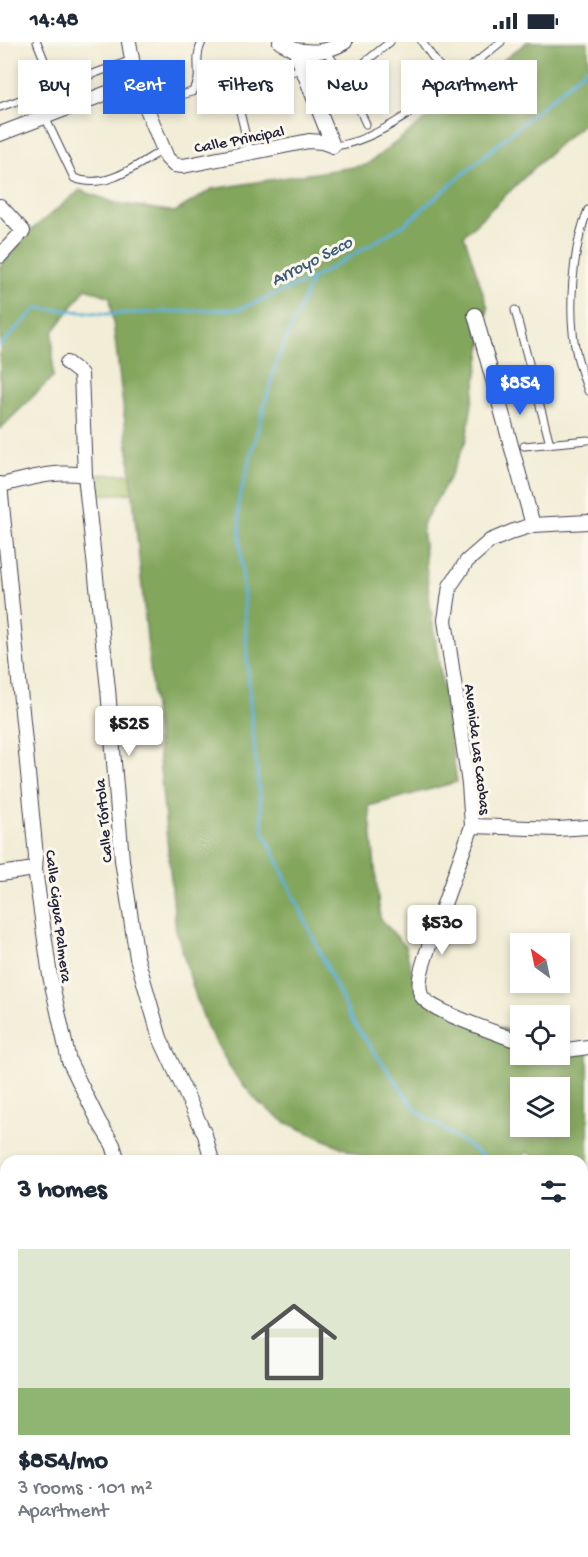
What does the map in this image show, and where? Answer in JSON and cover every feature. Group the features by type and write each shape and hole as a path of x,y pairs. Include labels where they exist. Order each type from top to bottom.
{"street":[{"name":"Calle Principal","path":"129,42 132,60"},
{"path":"280,42 295,50 312,53 326,51 345,42"},
{"path":"295,50 333,146"},
{"path":"0,134 103,95"},
{"name":"Calle Principal","path":"149,114 170,162 178,166 309,141 333,146"},
{"path":"0,206 23,231 0,256"},
{"path":"475,315 533,525"},
{"name":"Calle Tórtola","path":"67,363 81,374 85,475 108,689 122,860 137,958 160,1038 205,1135 210,1155"},
{"path":"1,484 64,472 85,475"},
{"name":"Calle Cigua Palmera","path":"1,484 36,856 35,869 50,976 69,1061 116,1155"},
{"name":"Avenida Las Caobas","path":"510,1038 437,1009 425,1000 420,990 428,949 472,826 469,784 445,620 450,586 467,561 490,541 533,525 588,522"},
{"path":"472,826 558,829 588,827"},
{"path":"0,874 35,869"},
{"path":"570,1050 588,1047"}],"lane":[{"path":"37,42 44,60"},
{"path":"185,94 192,92 197,87 199,75 197,55 202,42"},
{"path":"368,60 390,42"},
{"path":"422,42 435,60"},
{"path":"478,60 501,42"},
{"path":"326,51 332,60"},
{"path":"294,71 303,68"},
{"path":"0,107 18,100"},
{"path":"240,114 250,153"},
{"path":"361,114 366,124"},
{"path":"333,146 359,142 396,123 408,114"},
{"path":"45,117 74,178 83,182 99,182 120,175 164,149"},
{"path":"588,210 575,260 572,311 577,355 588,391"},
{"path":"514,310 549,444"},
{"path":"524,447 588,440"}],"green space":[{"path":"527,42 588,42 588,120 557,146 464,235 488,308 466,440 450,477 422,525 430,604 457,782 369,806 380,918 405,946 417,991 484,1023 510,1030 510,1065 570,1065 570,1052 588,1048 588,1155 531,1155 528,1152 525,1155 359,1155 285,1122 259,1103 234,1074 207,1027 176,930 128,447 110,297 86,288 53,332 53,377 0,429 0,266 29,232 80,190 116,203 175,212 212,189 366,165 433,114 537,114 537,60 503,60"},
{"path":"135,474 135,493 88,495 85,475"}],"waterway":[{"name":"Arroyo Seco","path":"0,346 37,308 108,314 239,309 312,279 405,224 588,67"},
{"path":"312,279 276,363 238,503 250,705 263,830 352,1021 417,1111 481,1155"}]}
